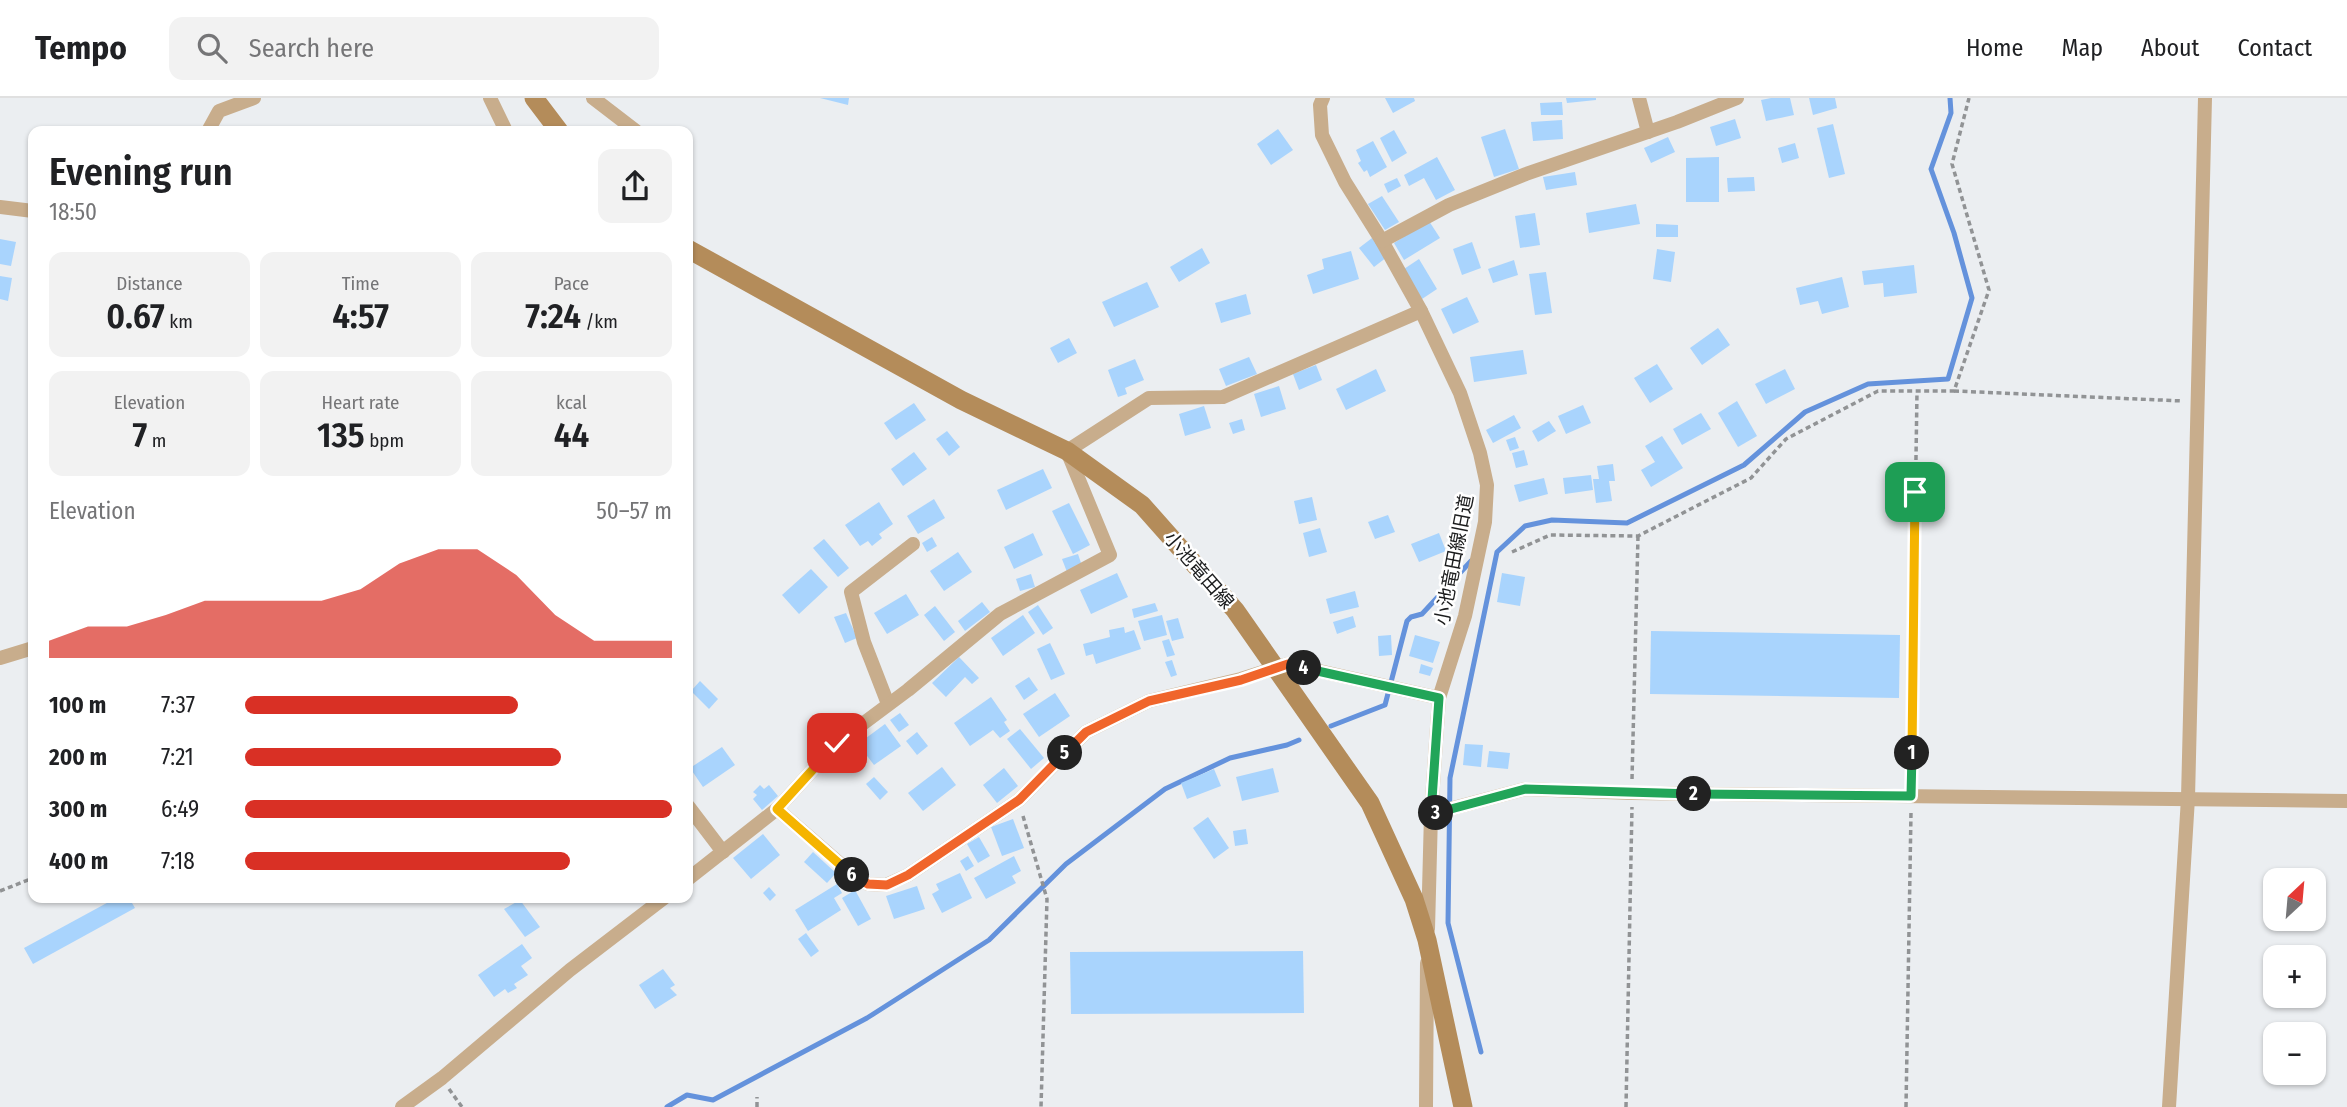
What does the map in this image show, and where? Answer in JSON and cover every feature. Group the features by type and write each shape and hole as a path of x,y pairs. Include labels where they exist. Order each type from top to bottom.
{"main road":[{"path":"534,98 555,126"},
{"name":"小池竜田線","path":"693,252 961,400 1067,451 1142,505 1235,610 1370,803 1414,899 1427,940 1463,1107"}],"street":[{"path":"211,126 219,111 254,98"},
{"path":"490,98 504,126"},
{"path":"593,98 629,126"},
{"name":"小池竜田線旧道","path":"1323,98 1320,105 1322,135 1345,182 1421,311 1460,393 1480,453 1487,485 1485,522 1465,616 1439,698 1444,811 1427,940 1426,1107"},
{"path":"1639,98 1648,132"},
{"path":"1382,241 1449,205 1526,174 1737,98"},
{"path":"2169,1107 2188,798 2205,98"},
{"path":"0,207 28,210"},
{"path":"693,875 777,809 837,743 1000,614 1110,555 1067,451 1149,398 1223,397 1421,311"},
{"path":"888,704 864,642 851,592 913,544"},
{"path":"0,658 28,650"},
{"path":"777,809 854,876 868,884 887,885 908,875 1019,800 1086,732 1149,701 1241,680 1288,664 1439,698"},
{"path":"1444,811 1525,789 1632,793 2347,801"},
{"path":"693,813 723,852"},
{"path":"402,1107 442,1078 570,970 657,903"}],"path":[{"path":"1954,391 1989,290 1952,164 1969,98"},
{"path":"1512,552 1550,535 1638,536 1751,478 1786,439 1878,391 1954,391 2198,402"},
{"path":"1906,1107 1917,391"},
{"path":"1626,1107 1638,536"},
{"path":"1019,800 1047,899 1041,1107"},
{"path":"0,891 28,880"},
{"path":"442,1078 462,1107"},
{"path":"757,1097 757,1107"}],"building":[{"path":"820,98 849,98 848,105"},
{"path":"1385,98 1414,98 1415,101 1393,113"},
{"path":"1566,98 1596,98 1596,100 1567,103"},
{"path":"1790,98 1794,115 1766,121 1761,100"},
{"path":"1809,98 1835,98 1837,108 1813,115"},
{"path":"1562,102 1563,115 1541,115 1540,103"},
{"path":"1735,119 1741,138 1716,146 1710,127"},
{"path":"1562,120 1563,139 1533,141 1531,122"},
{"path":"1833,124 1845,174 1829,178 1817,128"},
{"path":"1278,129 1293,150 1271,165 1257,144"},
{"path":"1505,129 1519,169 1494,177 1481,137"},
{"path":"1394,130 1407,153 1392,162 1380,138"},
{"path":"1668,137 1675,152 1651,163 1644,148"},
{"path":"1373,141 1387,167 1370,177 1367,170 1364,172 1358,163 1361,161 1356,150"},
{"path":"1795,143 1799,158 1782,163 1778,148"},
{"path":"1437,157 1455,190 1436,200 1424,178 1409,186 1404,175"},
{"path":"1719,157 1719,202 1686,202 1686,158"},
{"path":"1575,172 1577,185 1546,190 1543,177"},
{"path":"1754,177 1755,191 1728,192 1727,178"},
{"path":"1397,178 1401,186 1388,193 1384,184"},
{"path":"1382,196 1399,222 1385,230 1368,204"},
{"path":"1636,204 1640,224 1589,233 1586,213"},
{"path":"1535,213 1540,245 1520,248 1515,216"},
{"path":"1429,221 1440,238 1404,260 1394,243"},
{"path":"1656,224 1678,225 1678,237 1656,237"},
{"path":"1372,238 1387,257 1374,267 1359,248"},
{"path":"0,239 16,242 11,266 0,264"},
{"path":"1472,242 1481,268 1462,275 1453,249"},
{"path":"1202,248 1210,263 1179,282 1170,267"},
{"path":"1657,249 1675,252 1671,282 1653,279"},
{"path":"1351,251 1359,279 1313,294 1307,275 1324,269 1322,259"},
{"path":"1419,259 1437,289 1422,299 1404,269"},
{"path":"1514,260 1518,275 1493,283 1488,269"},
{"path":"1914,265 1917,293 1884,297 1883,283 1864,285 1862,271"},
{"path":"1546,272 1552,313 1535,315 1529,274"},
{"path":"0,276 12,278 8,301 0,299"},
{"path":"1842,277 1849,307 1822,314 1818,301 1800,305 1796,288"},
{"path":"1147,282 1159,307 1114,327 1102,302"},
{"path":"1246,294 1251,314 1221,323 1215,303"},
{"path":"1467,297 1479,322 1453,334 1441,309"},
{"path":"1718,328 1730,345 1702,365 1690,348"},
{"path":"1069,338 1077,353 1058,363 1050,348"},
{"path":"1523,350 1527,374 1474,382 1470,357"},
{"path":"1249,357 1257,374 1226,386 1219,369"},
{"path":"1135,359 1144,380 1125,388 1127,394 1118,397 1108,370"},
{"path":"1657,364 1673,389 1650,403 1634,378"},
{"path":"1316,365 1322,380 1299,390 1293,374"},
{"path":"1376,369 1386,391 1346,410 1336,389"},
{"path":"1785,369 1795,389 1766,404 1755,384"},
{"path":"1279,386 1286,409 1261,417 1254,394"},
{"path":"1737,401 1757,436 1738,447 1718,413"},
{"path":"914,403 926,420 896,440 884,423"},
{"path":"1583,405 1591,423 1566,434 1558,416"},
{"path":"1204,406 1211,428 1185,436 1179,414"},
{"path":"1701,413 1711,429 1682,445 1673,429"},
{"path":"1514,415 1521,428 1493,443 1486,430"},
{"path":"1242,419 1245,430 1233,434 1229,423"},
{"path":"1549,421 1556,431 1538,442 1532,431"},
{"path":"947,431 960,447 949,456 936,439"},
{"path":"1662,436 1683,468 1651,487 1641,470 1655,462 1645,446"},
{"path":"1515,437 1519,448 1510,451 1506,440"},
{"path":"1524,450 1528,465 1516,468 1512,453"},
{"path":"914,452 927,469 903,486 891,469"},
{"path":"1613,464 1615,481 1609,481 1612,501 1596,503 1593,479 1599,479 1597,466"},
{"path":"1043,469 1052,488 1006,510 997,490"},
{"path":"1591,475 1593,490 1565,494 1563,478"},
{"path":"1544,478 1548,494 1519,502 1514,485"},
{"path":"1312,497 1317,520 1299,524 1294,501"},
{"path":"934,499 945,518 918,534 907,516"},
{"path":"879,502 893,524 879,534 882,538 872,546 868,541 860,546 845,525"},
{"path":"1069,503 1090,545 1073,554 1052,511"},
{"path":"1388,515 1395,532 1375,539 1368,522"},
{"path":"1320,528 1327,552 1309,557 1303,533"},
{"path":"1033,533 1043,555 1014,569 1004,547"},
{"path":"1439,533 1446,551 1419,562 1411,544"},
{"path":"932,537 937,546 927,552 922,543"},
{"path":"824,539 849,568 838,577 813,548"},
{"path":"958,552 972,572 944,591 930,571"},
{"path":"1078,554 1082,566 1067,572 1062,559"},
{"path":"811,569 828,587 799,614 782,595"},
{"path":"1117,573 1128,597 1091,614 1080,590"},
{"path":"1502,573 1525,577 1520,606 1497,602"},
{"path":"1031,574 1035,587 1020,591 1016,579"},
{"path":"1355,591 1359,607 1330,614 1326,599"},
{"path":"906,594 919,615 887,634 874,613"},
{"path":"982,602 990,612 965,631 958,621"},
{"path":"1155,603 1158,611 1134,618 1132,609"},
{"path":"1038,605 1053,628 1043,635 1028,612"},
{"path":"935,606 955,632 944,641 924,615"},
{"path":"846,613 857,638 845,643 834,617"},
{"path":"1023,615 1035,633 1003,656 991,638"},
{"path":"1162,615 1167,635 1144,641 1138,621"},
{"path":"1353,616 1356,627 1337,634 1333,622"},
{"path":"1178,618 1184,638 1172,641 1166,621"},
{"path":"1124,627 1125,633 1134,630 1141,649 1096,664 1093,654 1086,656 1083,644 1110,637 1109,630"},
{"path":"1651,631 1900,635 1899,698 1650,694"},
{"path":"1391,635 1392,655 1379,656 1378,636"},
{"path":"1415,635 1440,642 1433,663 1409,656"},
{"path":"1169,639 1175,655 1167,657 1162,641"},
{"path":"1050,643 1065,674 1051,680 1037,649"},
{"path":"959,657 979,678 972,684 965,677 946,697 932,683"},
{"path":"1172,660 1177,675 1171,677 1165,662"},
{"path":"1421,664 1433,668 1430,676 1419,673"},
{"path":"1029,677 1038,690 1024,700 1015,686"},
{"path":"700,681 718,699 709,709 693,693 693,689"},
{"path":"1055,693 1070,716 1039,737 1023,714"},
{"path":"991,697 1007,720 1004,722 1010,731 1000,738 993,730 970,746 954,723"},
{"path":"900,713 909,725 899,732 890,720"},
{"path":"885,724 901,746 874,765 858,744"},
{"path":"1020,729 1044,758 1031,769 1007,739"},
{"path":"917,732 928,746 917,755 906,741"},
{"path":"1465,744 1483,745 1481,767 1463,765"},
{"path":"722,747 735,765 703,787 693,772 693,766"},
{"path":"1489,751 1510,753 1508,769 1487,767"},
{"path":"942,767 956,785 923,811 908,793"},
{"path":"1004,768 1018,786 997,803 983,785"},
{"path":"1273,768 1279,792 1242,801 1236,777"},
{"path":"1214,769 1221,786 1187,799 1181,783"},
{"path":"874,777 888,792 880,800 866,784"},
{"path":"760,785 764,789 769,785 778,796 762,810 753,799 757,795 753,792"},
{"path":"1208,817 1229,848 1214,859 1193,828"},
{"path":"1013,819 1024,848 1002,856 991,827"},
{"path":"1246,829 1248,844 1235,846 1233,831"},
{"path":"763,834 780,855 751,879 733,858"},
{"path":"979,837 990,856 978,863 967,844"},
{"path":"813,852 836,873 827,883 804,862"},
{"path":"968,856 974,866 966,871 960,861"},
{"path":"1014,856 1021,871 1012,876 1016,883 986,899 974,878"},
{"path":"960,873 972,898 942,913 932,894 939,890 936,884"},
{"path":"837,884 842,893 834,898 841,910 808,931 795,910"},
{"path":"917,886 925,909 894,919 886,896"},
{"path":"769,887 776,895 770,901 763,893"},
{"path":"855,890 871,919 858,926 842,898"},
{"path":"107,903 132,903 135,908 33,964 24,948"},
{"path":"515,903 522,903 540,927 525,937 504,909"},
{"path":"806,933 819,951 811,957 798,939"},
{"path":"522,944 532,958 521,966 528,975 514,984 517,988 508,993 505,989 494,997 478,975"},
{"path":"1303,951 1304,1013 1071,1014 1070,952"},
{"path":"663,969 675,985 670,988 677,995 655,1009 639,985"}],"waterway":[{"path":"1481,1052 1448,923 1450,778 1497,552 1525,526 1552,520 1627,523 1744,465 1805,412 1868,384 1948,379 1972,298 1954,233 1931,169 1951,113 1950,98"},
{"path":"1331,726 1385,705 1407,621 1422,614 1471,561"},
{"path":"667,1107 687,1095 713,1100 867,1018 989,940 1066,864 1165,789 1230,758 1299,740"}],"route":[{"path":"837,743 777,809 854,876 868,884 887,885 908,875 1019,800 1086,732 1149,701 1241,680 1288,664 1439,698 1431,814 1525,789 1911,796 1915,492"}]}
